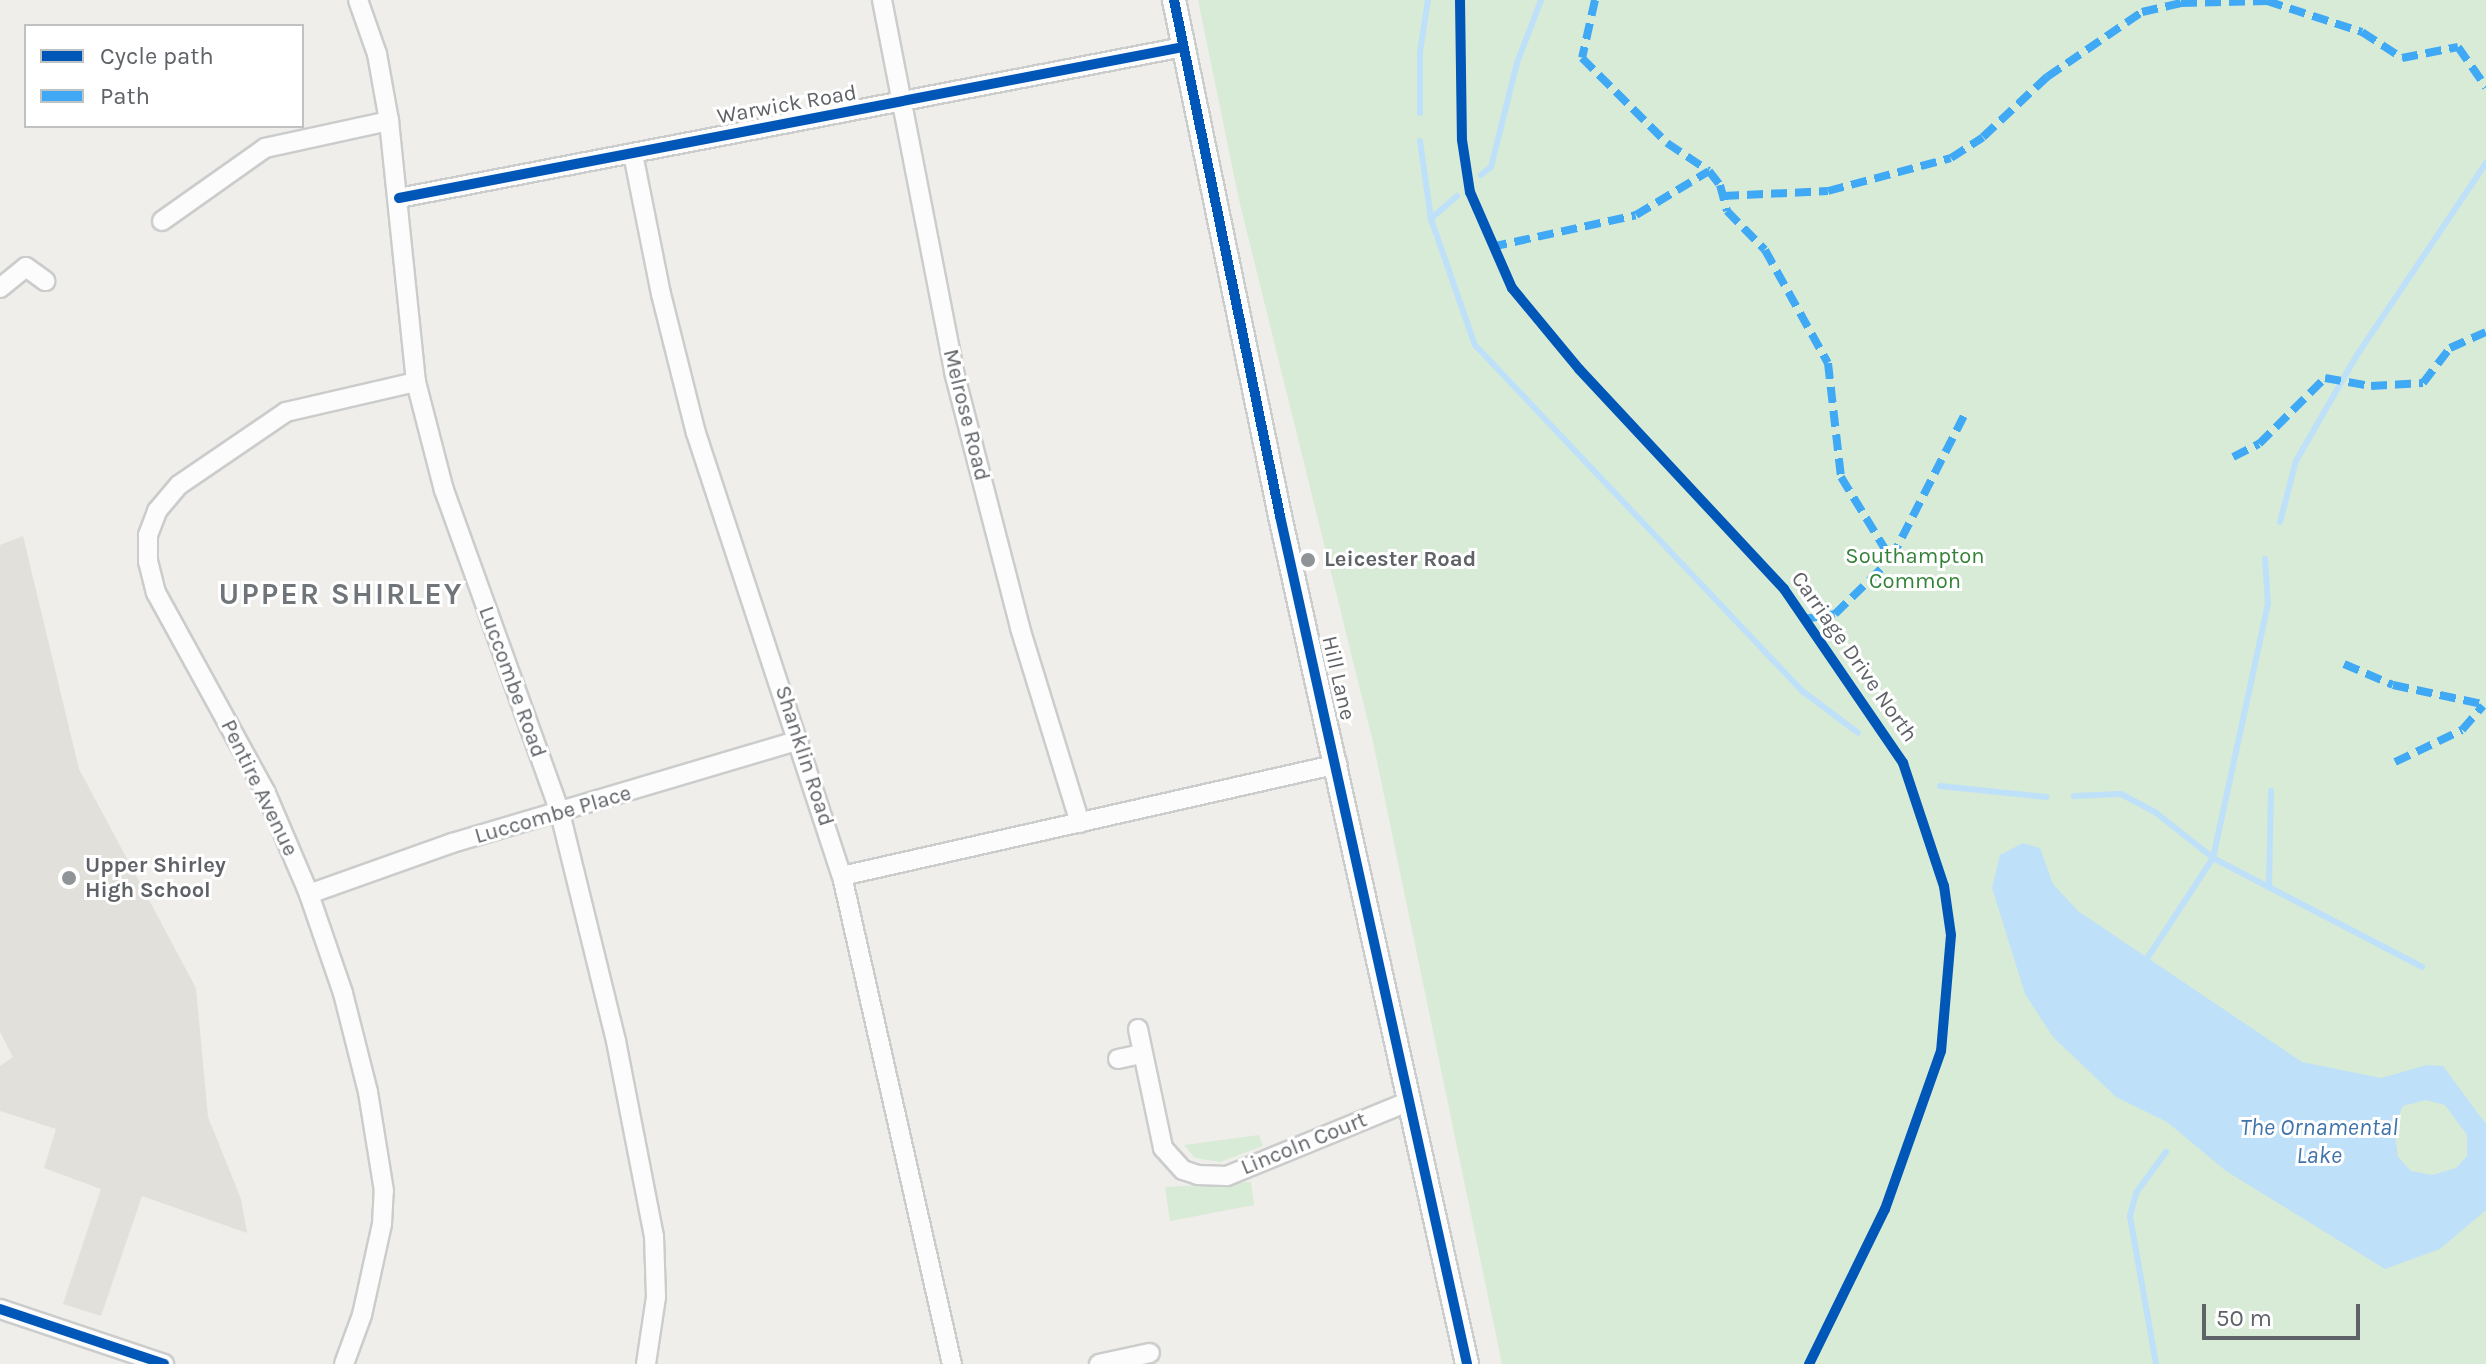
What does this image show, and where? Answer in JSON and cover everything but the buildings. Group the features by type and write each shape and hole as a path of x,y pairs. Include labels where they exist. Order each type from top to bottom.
{"street":[{"name":"Luccombe Road","path":"358,0 377,54 389,121 416,382 444,490 560,813 616,1041 654,1236 656,1297 646,1364"},
{"name":"Melrose Road","path":"882,0 954,372 1020,628 1080,823"},
{"name":"Hill Lane","path":"1174,0 1338,764 1407,1102 1467,1364"},
{"name":"Warwick Road","path":"399,198 902,105 1183,47"},
{"path":"162,221 265,148 389,121"},
{"name":"Shanklin Road","path":"633,154 661,294 696,433 842,876 952,1364"},
{"path":"0,288 26,267 45,281"},
{"name":"Pentire Avenue","path":"344,1364 362,1315 384,1191 354,1036 309,894 265,791 156,593 148,562 148,535 157,511 179,485 286,412 416,382"},
{"name":"Luccombe Place","path":"309,894 452,843 799,740"},
{"path":"842,876 1338,764"},
{"name":"Lincoln Court","path":"1138,1029 1163,1148 1183,1170 1198,1175 1227,1176 1407,1102"},
{"path":"1118,1059 1142,1054"},
{"path":"0,1309 164,1364"},
{"path":"1099,1364 1150,1353"}],"shaded area":[{"name":"Upper Shirley High School","path":"23,536 79,769 196,988 208,1117 241,1199 247,1233 142,1196 101,1316 63,1304 101,1189 44,1168 56,1129 0,1111 0,1066 13,1057 0,1032 0,545"}],"green space":[{"name":"Southampton Common","path":"1198,0 2486,0 2486,1364 1502,1364 1373,742 1239,200"},
{"path":"1259,1135 1263,1146 1220,1162 1195,1158 1184,1145"},
{"path":"1251,1182 1254,1205 1170,1221 1165,1187"}],"water":[{"name":"The Ornamental Lake","path":"2023,843 2040,848 2053,884 2078,911 2302,1062 2381,1078 2427,1065 2443,1066 2486,1124 2486,1210 2440,1249 2385,1269 2226,1171 2167,1122 2116,1097 2053,1037 2025,994 1992,888 2000,855","holes":["2426,1100 2445,1105 2467,1135 2467,1156 2456,1168 2432,1175 2411,1171 2398,1157 2394,1127 2403,1106"]}],"waterway":[{"path":"1420,113 1420,52 1428,0"},
{"path":"1481,175 1491,167 1517,63 1541,0"},
{"path":"1420,141 1431,219"},
{"path":"2280,522 2296,461 2357,355 2486,163"},
{"path":"1457,196 1431,219 1475,345 1801,690 1858,733"},
{"path":"2148,957 2213,858 2268,604 2265,559"},
{"path":"1940,786 2046,797"},
{"path":"2269,887 2271,791"},
{"path":"2074,796 2121,794 2155,812 2213,858 2422,967"},
{"path":"2156,1364 2130,1216 2136,1193 2166,1152"}],"marked path":[{"path":"1595,0 1582,58 1667,143 1709,171 1720,185 1727,211 1765,250 1828,363 1841,477 1891,559"},
{"path":"1723,196 1828,191 1951,158 1983,137 2047,77 2142,12 2181,3 2267,1 2362,32 2402,58 2458,47 2486,87"},
{"path":"1491,247 1636,215 1709,171"},
{"path":"2233,457 2259,444 2325,378 2371,386 2423,383 2450,348 2486,332"},
{"path":"1804,619 1835,614 1891,559 1965,414"},
{"path":"2344,664 2393,685 2486,705"},
{"path":"2395,762 2462,730 2483,706"}],"cycle path":[{"path":"1174,0 1280,516 1467,1364"},
{"name":"Carriage Drive North","path":"1460,0 1462,140 1470,192 1512,288 1579,369 1784,589 1903,763 1944,886 1951,935 1941,1051 1885,1209 1809,1364"},
{"path":"399,198 1183,47"},
{"path":"0,1309 164,1364"}],"place":[{"name":"Leicester Road","path":"1308,560"},
{"name":"Upper Shirley High School","path":"69,878"}],"district":[{"name":"UPPER SHIRLEY","path":"341,594"}]}
